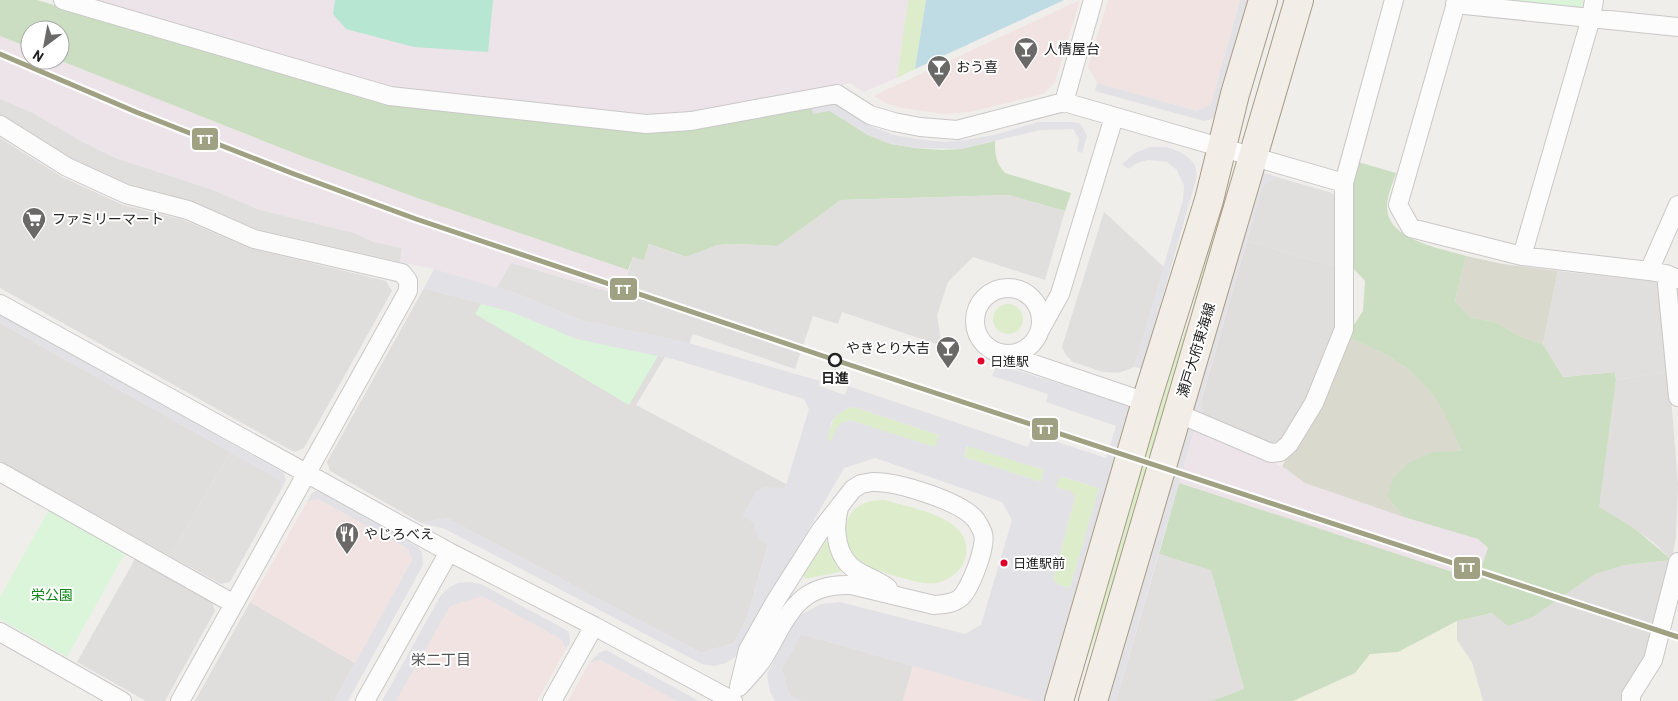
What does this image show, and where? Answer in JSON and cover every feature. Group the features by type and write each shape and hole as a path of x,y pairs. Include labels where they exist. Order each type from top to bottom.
{"main road":[{"path":"1059,701 1146,402 1209,200 1235,94 1263,0"},
{"name":"瀬戸大府東海線","path":"1093,701 1252,157 1300,0"}],"street":[{"path":"63,0 390,96 646,124 691,121 837,94 870,115 920,127 957,130 1064,102 1344,183"},
{"path":"1064,102 1093,0"},
{"path":"1177,413 1271,452 1280,452 1289,444 1314,403 1344,329 1344,183 1394,0"},
{"path":"1522,256 1591,18 1594,0"},
{"path":"1678,27 1456,2 1398,205 1411,228 1522,256 1649,271 1672,277 1678,397"},
{"path":"998,352 1009,354 1019,352 1028,347 1035,340 1060,294 1114,116"},
{"path":"0,125 67,167 126,194 188,210 254,239 402,273 406,276 409,286 408,290 180,701"},
{"path":"1649,271 1678,205"},
{"path":"1040,330 1039,310 1034,301 1026,293 1017,289 996,289 980,302 976,311 976,332 981,341 989,348 1146,402"},
{"path":"0,304 449,552 734,697"},
{"path":"0,472 234,604"},
{"path":"882,482 950,502 968,512 975,519 983,534 984,543 970,585 959,598 946,604 934,605 851,585 826,586 810,593 795,606 763,659 734,697 748,650 775,602 815,539 846,496 861,484 882,482"},
{"path":"839,507 835,522 836,537 841,552 849,564 858,572 871,577 904,598"},
{"path":"365,701 449,552"},
{"path":"1631,701 1631,695 1652,660 1678,562"},
{"path":"552,701 594,626"},
{"path":"0,632 122,701"}],"shaded area":[{"path":"87,0 908,0 897,78 863,92 851,83 799,95 660,118 399,90"},
{"path":"1080,0 1055,82 1043,94 970,112 945,114 901,108 873,96"},
{"path":"1108,0 1240,0 1211,104 1197,111 1097,83 1088,67"},
{"path":"1240,0 1248,0 1219,108 1214,117 1204,121 1095,91 1097,83 1197,111 1211,104"},
{"path":"0,36 20,44 20,70 70,70 70,64 299,155 423,200 628,270 622,295 512,264 497,288 434,269 400,262 402,248 373,242 354,233 260,210 210,189 115,158 31,112 0,99"},
{"path":"0,99 31,112 115,158 210,189 260,210 354,233 373,242 402,248 400,262 256,229 192,201 125,183 72,159 0,115"},
{"path":"832,102 873,127 894,135 918,139 944,142 965,140 994,135 1038,122 1079,123 1087,136 1082,153 1077,151 1079,139 1073,129 1040,130 961,149 915,148 891,144 868,135 830,111 813,114 811,107"},
{"path":"0,138 62,177 123,205 184,220 249,248 386,281 392,291 304,448 294,452 0,288"},
{"path":"1150,147 1167,147 1180,152 1195,165 1197,176 1142,369 1134,367 1183,200 1184,186 1177,170 1167,162 1148,160 1137,163 1128,169 1122,164 1135,153"},
{"path":"1265,173 1277,177 1263,185 1200,404 1205,415 1194,411 1191,407 1259,176"},
{"path":"1277,177 1332,193 1338,201 1337,267 1247,241 1263,185"},
{"path":"1008,195 1065,211 1045,280 973,257 948,282 937,315 942,346 842,312 838,324 813,316 795,369 693,334 689,344 581,320 515,293 497,288 511,263 621,295 633,257 644,260 649,244 686,257 718,245 778,246 841,200"},
{"path":"1104,212 1164,267 1134,367 1119,373 1103,372 1073,362 1066,355 1062,347"},
{"path":"1247,241 1337,267 1337,325 1313,387 1284,440 1270,443 1205,415 1200,405"},
{"path":"1466,256 1503,264 1558,271 1543,344 1519,336 1498,323 1470,317 1455,301"},
{"path":"434,269 515,293 581,320 678,340 820,381 819,386 845,395 848,386 1028,447 1033,434 1106,458 1116,426 1046,402 1048,394 992,376 997,364 1133,407 1047,701 1035,701 801,634 782,669 789,695 801,701 775,701 770,692 767,674 797,617 821,604 840,602 965,634 981,625 1012,520 1002,502 875,458 844,468 735,657 726,663 714,666 702,664 445,529 421,523 447,518 701,653 734,643 746,620 768,546 759,539 754,523 742,516 757,490 766,487 785,488 809,409 804,399 673,359 577,339 512,312 424,288","holes":["854,407 939,435 935,447 850,420 841,423 836,428 831,441 828,440 831,423 837,415 848,408","967,446 1044,470 1041,482 964,457","1060,476 1099,488 1070,588 1059,585 1053,579 1075,498 1074,494 1070,491 1056,487"]},
{"path":"1558,271 1660,282 1669,372 1616,380 1615,372 1563,377 1543,344"},
{"path":"424,288 512,312 577,339 665,357 636,405 786,484 746,620 734,643 701,653 447,518 421,523 330,471 327,462"},
{"path":"0,314 284,473 286,480 282,488 278,479 0,323"},
{"path":"0,323 230,452 170,556 0,461"},
{"path":"1346,337 1372,347 1397,361 1421,379 1439,403 1452,425 1461,452 1387,497 1404,517 1305,483 1282,466 1315,415"},
{"path":"1669,372 1678,485 1676,536 1672,560 1634,528 1598,507 1616,380"},
{"path":"1187,428 1194,431 1116,701 1106,701"},
{"path":"1194,431 1282,466 1305,483 1478,539 1489,549 1477,581 1179,483"},
{"path":"230,452 279,479 282,488 230,582 221,584 170,556"},
{"path":"321,491 418,547 422,552 423,565 348,701 334,701 412,560 408,549 318,499 307,502 312,493"},
{"path":"318,499 408,549 412,560 355,663 250,602 307,502"},
{"path":"1159,554 1211,570 1244,689 1210,701 1116,701"},
{"path":"135,559 212,602 215,611 165,701 146,701 77,662"},
{"path":"1672,560 1646,656 1624,701 1483,701 1472,663 1457,640 1457,621 1492,613 1533,617 1595,574 1625,565"},
{"path":"470,582 481,584 568,631 570,643 566,649 561,639 482,596 450,606 396,701 382,701 441,595 458,583"},
{"path":"482,596 561,639 566,649 537,701 396,701 450,605"},
{"path":"250,602 355,663 334,701 195,701"},
{"path":"801,634 913,666 903,701 801,701 789,695 782,669"},
{"path":"606,650 699,701 677,701 600,660 589,663 599,653"},
{"path":"600,660 677,701 568,701 589,663"},
{"path":"913,666 1035,701 903,701"}],"green space":[{"path":"0,0 37,0 391,104 697,128 811,107 830,111 868,135 891,144 942,150 961,149 995,141 997,158 1005,173 1071,193 1065,211 1008,195 841,200 778,246 718,245 686,257 649,244 644,261 633,257 628,270 423,200 299,155 70,64 70,20 20,20 20,44 0,36"},
{"path":"335,0 493,0 488,52 414,47 346,29 333,14"},
{"path":"908,0 926,0 915,69 897,78"},
{"path":"1467,0 1583,0 1582,13"},
{"path":"1358,162 1396,173 1387,202 1389,218 1395,227 1417,241 1466,256 1455,301 1470,317 1498,323 1519,336 1543,344 1563,377 1615,372 1616,380 1599,507 1634,528 1672,560 1625,565 1595,574 1533,617 1508,626 1492,613 1457,621 1398,652 1370,654 1355,673 1293,701 1210,701 1244,689 1211,571 1159,554 1179,483 1477,580 1488,548 1478,539 1404,517 1387,497 1393,478 1410,462 1434,452 1461,451 1442,409 1419,379 1404,366 1388,356 1346,337 1363,311 1365,281 1351,266 1352,187"},
{"path":"1219,211 1224,212 1127,550 1078,683 1150,422 1189,321"},
{"path":"481,304 512,312 577,339 658,356 629,405 475,314"},
{"path":"1008,304 1019,308 1023,319 1019,330 1008,334 997,330 993,319 997,308"},
{"path":"854,407 939,435 935,448 850,420 831,441 827,440 832,423 838,414"},
{"path":"968,445 1044,470 1041,482 964,457"},
{"path":"1059,476 1099,488 1070,588 1059,585 1053,579 1075,498 1070,491 1056,487"},
{"path":"885,500 938,516 953,525 962,534 966,544 966,555 956,573 936,583 924,583 888,574 856,559 847,546 845,539 848,518 862,504"},
{"name":"栄公園","path":"49,510 125,553 67,657 0,619 0,597"},
{"path":"826,541 829,542 843,569 839,572 805,579 803,575"},
{"path":"1457,621 1457,640 1472,663 1483,701 1293,701 1355,673 1370,654 1398,652"}],"water":[{"path":"926,0 1064,0 915,69"}],"transit line":[{"name":"TT","path":"0,54 136,112 294,174 416,219 835,360 1678,637"}],"place":[{"name":"人情屋台","path":"1026,70"},
{"name":"おう喜","path":"939,88"},
{"name":"ファミリーマート","path":"34,240"},
{"name":"日進","path":"835,360"},
{"name":"日進駅","path":"981,361"},
{"name":"やきとり大吉","path":"948,369"},
{"name":"やじろべえ","path":"347,555"},
{"name":"日進駅前","path":"1004,563"}],"district":[{"name":"栄二丁目","path":"441,660"}]}
